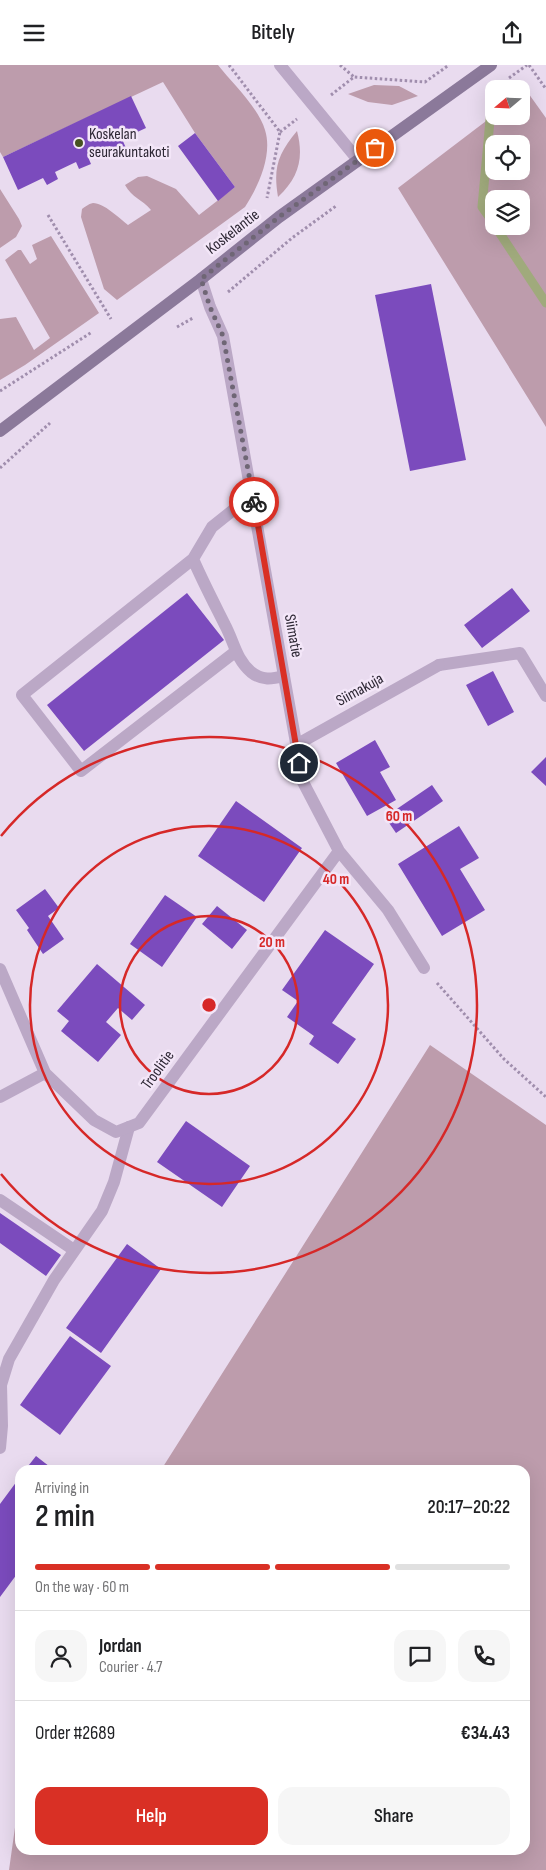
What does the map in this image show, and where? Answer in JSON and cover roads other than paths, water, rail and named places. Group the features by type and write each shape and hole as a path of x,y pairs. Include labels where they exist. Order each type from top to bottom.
{"main road":[{"name":"Koskelantie","path":"0,431 201,279 279,217 491,65"}],"street":[{"path":"280,65 358,160"},
{"name":"Siimatie","path":"201,279 210,307 223,336 303,782 339,851 388,910 424,968"},
{"path":"235,652 81,771 22,695 192,559 212,527 252,495"},
{"path":"192,559 206,590 227,627 235,652 252,673 266,680 284,676"},
{"name":"Siimakuja","path":"296,745 439,665 520,653 546,696"},
{"name":"Troolitie","path":"129,1127 139,1123 339,851"},
{"path":"0,969 45,1073 94,1119 116,1132 129,1127"},
{"path":"0,1097 45,1073"},
{"path":"0,1447 2,1426 1,1385 9,1359 54,1280 102,1211 114,1182 129,1127"},
{"path":"0,1200 74,1251"}],"waterway":[{"path":"485,211 482,207 490,125"},
{"path":"501,235 546,303"}],"place":[{"name":"Koskelan seurakuntakoti","path":"79,143"}]}
